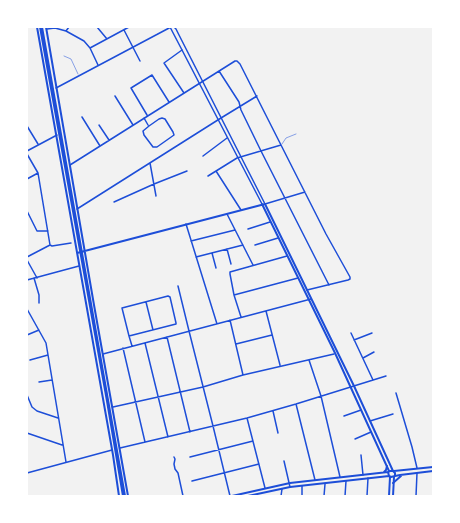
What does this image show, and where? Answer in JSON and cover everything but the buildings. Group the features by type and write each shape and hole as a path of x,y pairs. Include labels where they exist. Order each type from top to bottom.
{"main road":[{"path":"40,27 58,134 125,496"},
{"path":"46,28 77,209 81,252 80,266 119,496"},
{"path":"58,134 113,408 120,448 125,496"},
{"path":"262,204 298,278 354,386 395,473 393,496"},
{"path":"81,252 265,204 307,290 387,466 389,472 389,496"},
{"path":"383,473 387,466"},
{"path":"231,496 245,495 265,488 290,483 433,467"},
{"path":"248,496 260,495 282,488 433,471"},
{"path":"393,483 404,474"}],"street":[{"path":"66,31 69,27"},
{"path":"97,27 107,39"},
{"path":"90,48 129,27"},
{"path":"56,88 171,27"},
{"path":"171,27 262,204"},
{"path":"171,27 176,29 265,204 305,192"},
{"path":"46,28 55,28 66,31 84,41 90,48 98,65"},
{"path":"124,30 140,61"},
{"path":"182,50 164,63 184,93"},
{"path":"70,165 199,83 237,61 257,96 326,234 350,277 348,280 307,290"},
{"path":"219,71 240,106 261,151 329,285"},
{"path":"148,116 131,88 152,75 169,102"},
{"path":"115,96 133,125"},
{"path":"77,209 257,96"},
{"path":"82,117 100,146"},
{"path":"144,118 149,126"},
{"path":"163,118 174,135 157,147 152,148 143,133 143,130 149,126 163,118"},
{"path":"99,125 109,140"},
{"path":"27,126 38,145"},
{"path":"27,151 58,134"},
{"path":"202,156 227,138"},
{"path":"208,176 241,156 281,145"},
{"path":"27,154 38,173 50,245"},
{"path":"150,163 156,196"},
{"path":"114,202 187,171"},
{"path":"216,171 241,210"},
{"path":"27,179 38,173"},
{"path":"27,212 38,231 48,231"},
{"path":"227,214 253,266"},
{"path":"248,229 270,222"},
{"path":"186,224 217,324"},
{"path":"191,241 235,230"},
{"path":"255,245 278,238"},
{"path":"37,278 27,258 50,245 71,243"},
{"path":"196,257 243,245"},
{"path":"228,249 231,264"},
{"path":"212,253 216,268"},
{"path":"241,318 234,295 230,272 287,256"},
{"path":"27,280 80,266"},
{"path":"34,278 39,295 39,303"},
{"path":"234,295 298,278"},
{"path":"178,286 231,496"},
{"path":"129,336 175,325 176,323 169,296 122,308 129,336 132,346"},
{"path":"103,354 310,299"},
{"path":"146,302 153,330"},
{"path":"27,309 46,343 66,462"},
{"path":"266,311 280,366"},
{"path":"230,320 243,375"},
{"path":"27,335 39,330"},
{"path":"354,340 372,332"},
{"path":"351,333 373,380"},
{"path":"236,344 272,335"},
{"path":"167,337 190,432"},
{"path":"145,343 168,437"},
{"path":"123,348 145,442"},
{"path":"362,358 374,352"},
{"path":"113,408 203,387 243,375 335,353"},
{"path":"30,360 48,355"},
{"path":"309,360 321,396 340,477"},
{"path":"120,448 248,418 386,376"},
{"path":"39,382 52,380"},
{"path":"396,393 417,469"},
{"path":"27,395 32,407 37,411 58,418"},
{"path":"296,404 315,480"},
{"path":"344,416 361,410"},
{"path":"273,411 278,433"},
{"path":"370,422 393,414"},
{"path":"248,418 265,488"},
{"path":"355,439 371,432"},
{"path":"27,433 62,445"},
{"path":"190,457 253,441"},
{"path":"27,473 112,450"},
{"path":"361,455 363,475"},
{"path":"174,457 175,469 178,474 183,496"},
{"path":"284,461 290,487"},
{"path":"192,481 259,464"},
{"path":"416,496 417,473"},
{"path":"367,496 368,478"},
{"path":"345,496 346,481"},
{"path":"324,496 325,483"},
{"path":"302,486 302,496"},
{"path":"281,496 282,488"}],"lane":[{"path":"64,56 71,59 79,76"},
{"path":"281,145 286,138 296,134"}]}
